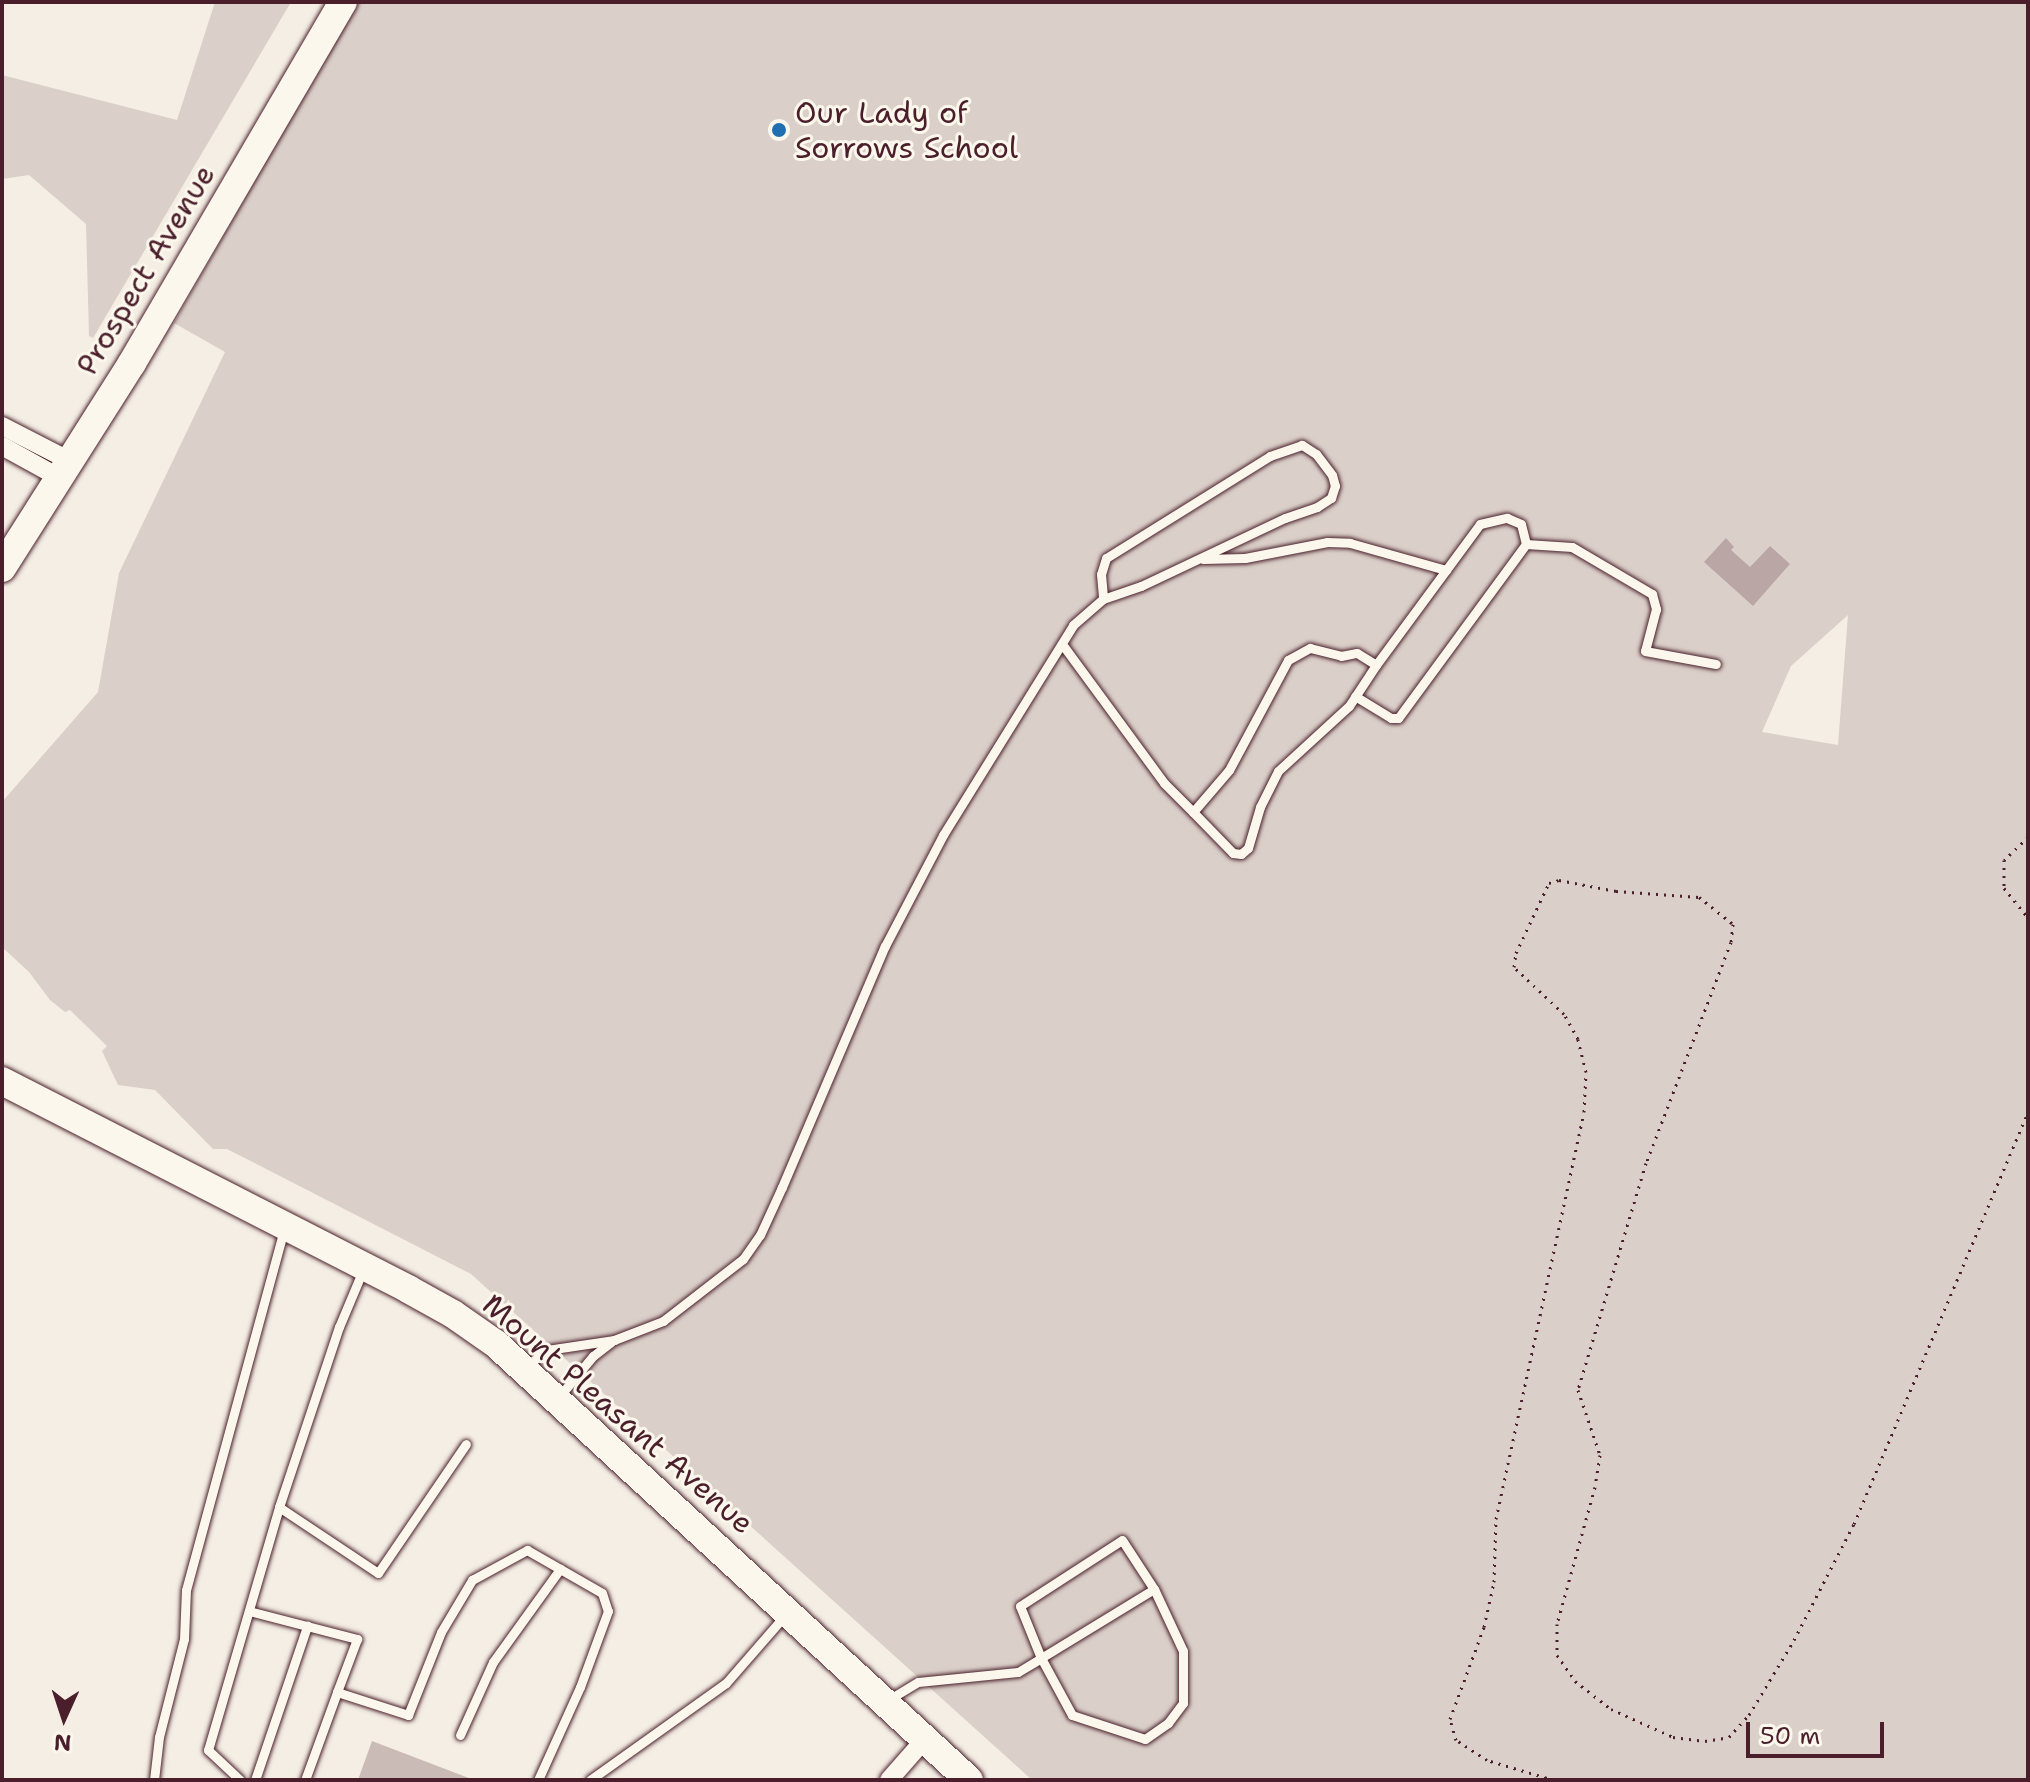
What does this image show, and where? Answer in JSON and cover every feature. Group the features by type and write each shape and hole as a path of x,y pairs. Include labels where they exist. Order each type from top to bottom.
{"main road":[{"name":"Prospect Avenue","path":"2,568 132,363 343,2"},
{"name":"Mount Pleasant Avenue","path":"2,1081 453,1314 558,1399 969,1780"}],"street":[{"path":"2,426 65,469"},
{"path":"2,446 65,469"},
{"path":"889,1780 925,1739"}],"lane":[{"path":"524,1369 547,1350 614,1340 663,1321 707,1290 743,1259 760,1235 885,946 943,835 1073,625 1103,599 1200,559 1331,498 1335,486 1325,464 1302,445 1287,448 1175,514 1106,558 1101,574 1103,599"},
{"path":"1062,644 1164,783 1233,853 1241,854 1248,848 1260,807 1278,771 1355,696 1480,524 1507,518 1521,524 1526,544"},
{"path":"1200,559 1234,559 1327,542 1350,543 1446,570"},
{"path":"1526,544 1572,547 1652,594 1656,609 1645,651 1716,664"},
{"path":"1355,696 1391,718 1398,718 1526,544"},
{"path":"1193,812 1235,760 1288,660 1310,648 1341,656 1357,653 1376,665"},
{"path":"154,1780 159,1737 184,1639 186,1590 285,1226"},
{"path":"240,1780 208,1750 279,1507 339,1327 364,1267"},
{"path":"558,1399 593,1356 614,1340"},
{"path":"279,1507 378,1573 466,1444"},
{"path":"1122,1540 1154,1589 1183,1651 1183,1703 1168,1723 1145,1739 1072,1715 1041,1658 1020,1606 1122,1540"},
{"path":"337,1692 408,1715 441,1632 472,1580 527,1550 602,1593 608,1611 580,1687 538,1780"},
{"path":"460,1735 493,1662 560,1569"},
{"path":"885,1702 918,1682 1018,1672 1154,1589"},
{"path":"249,1611 357,1639 305,1780"},
{"path":"590,1780 726,1683 788,1611"},
{"path":"255,1780 307,1626"}],"path":[{"path":"2028,837 2004,860 2004,888 2028,918"},
{"path":"1554,1780 1487,1760 1456,1740 1450,1719 1484,1627 1494,1582 1496,1519 1584,1112 1586,1072 1578,1039 1564,1014 1514,967 1516,953 1549,883 1559,880 1616,891 1699,897 1733,924 1731,942 1646,1163 1578,1390 1600,1455 1595,1487 1557,1624 1557,1655 1575,1681 1611,1709 1673,1737 1705,1741 1729,1737 1749,1715 1794,1640 1854,1524 2028,1112"}],"shaded area":[{"path":"215,2 291,2 93,338 89,336 86,224 29,175 2,179 2,75 177,120"},
{"path":"356,2 2028,2 2028,1780 1032,1780 471,1274 227,1149 213,1149 155,1090 118,1085 102,1051 107,1046 70,1010 65,1012 50,1000 29,972 2,947 2,802 98,692 119,573 225,352 174,323","holes":["1848,615 1838,745 1762,732 1791,666"]},
{"path":"1726,538 1734,547 1731,550 1750,567 1770,546 1790,564 1753,606 1704,562"}],"building":[{"path":"372,1741 474,1780 358,1780"}],"place":[{"name":"Our Lady of Sorrows School","path":"779,130"}]}
